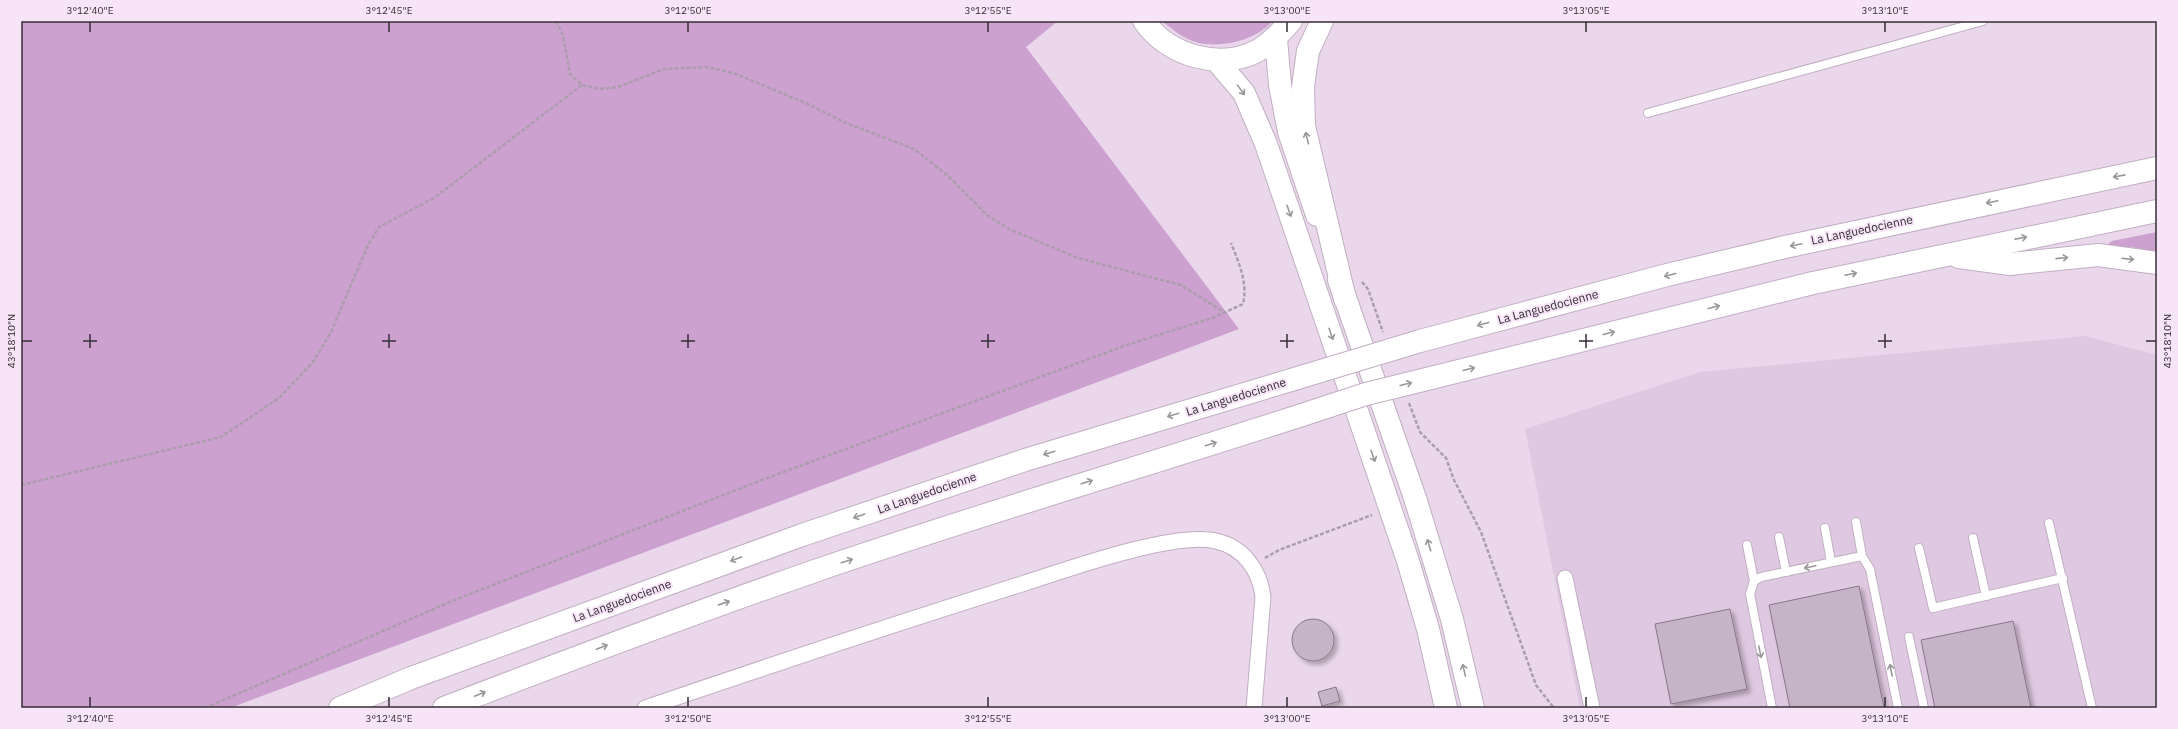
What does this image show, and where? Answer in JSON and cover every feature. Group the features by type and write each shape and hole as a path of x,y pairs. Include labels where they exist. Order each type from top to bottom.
{"main road":[{"path":"1144,21 1150,30 1169,46 1192,56 1216,60 1238,57 1251,53 1276,38 1291,21"},
{"path":"1322,21 1308,51 1303,87 1304,126 1345,299"},
{"path":"1276,38 1280,85 1288,132 1415,498 1452,619 1473,708"},
{"path":"1216,60 1244,93 1266,144 1391,508 1428,628 1446,708"},
{"name":"La Languedocienne","path":"340,708 411,678 802,535 1026,460 1420,341 1660,277 1778,249 2157,168"},
{"path":"444,708 618,641 813,572 1036,498 1366,394 1676,316 1942,254 2157,211"},
{"path":"1942,254 2010,264 2098,255 2157,263"}],"street":[{"path":"645,708 902,622 1094,561 1161,544 1198,539 1217,541 1241,552 1252,566 1262,583 1263,597 1254,708"},
{"path":"1564,578 1592,708"}],"lane":[{"path":"1648,113 1983,21"},
{"path":"1856,522 1862,556 1870,569 1898,708"},
{"path":"2049,523 2092,708"},
{"path":"1825,528 1831,562"},
{"path":"1779,537 1786,572"},
{"path":"1973,538 1986,596"},
{"path":"1747,545 1754,581 1750,594 1772,708"},
{"path":"1919,548 1933,608 2063,578"},
{"path":"1754,581 1761,577 1862,556"},
{"path":"1909,637 1924,708"}],"path":[{"path":"556,21 563,35 570,74 582,85 600,89 618,87 664,69 707,67 736,74 810,105 846,124 914,148 947,175 987,215 1009,229 1078,258 1181,284 1225,313"},
{"path":"21,485 222,437 279,398 313,362 331,332 368,245 379,227 434,198 582,85"},
{"path":"205,708 457,599 762,480 1124,346 1225,313 1243,304 1245,295 1241,268 1231,243"},
{"path":"1358,276 1368,289 1384,334"},
{"path":"1409,402 1420,432 1446,458 1454,480 1481,532 1536,685 1554,708"},
{"path":"1252,566 1279,550 1391,508"}],"shaded area":[{"path":"21,21 1058,21 1026,47 1239,329 230,708 21,708"},
{"path":"1162,21 1273,21 1266,28 1249,38 1229,43 1209,44 1189,40"},
{"path":"2157,232 2157,253 2132,247 2112,247 2108,244 2112,241"},
{"path":"2085,336 2157,355 2157,708 1580,708 1525,429 1700,372"}],"building":[{"path":"1859,586 1884,708 1790,708 1769,605"},
{"path":"1730,609 1747,689 1671,704 1655,624"},
{"path":"1309,619 1317,619 1325,622 1331,628 1334,640 1331,652 1325,658 1317,661 1309,661 1301,658 1295,652 1292,644 1292,636 1295,628 1301,622"},
{"path":"2013,621 2031,708 1935,708 1921,640"},
{"path":"1336,687 1340,701 1322,706 1318,692"}]}
